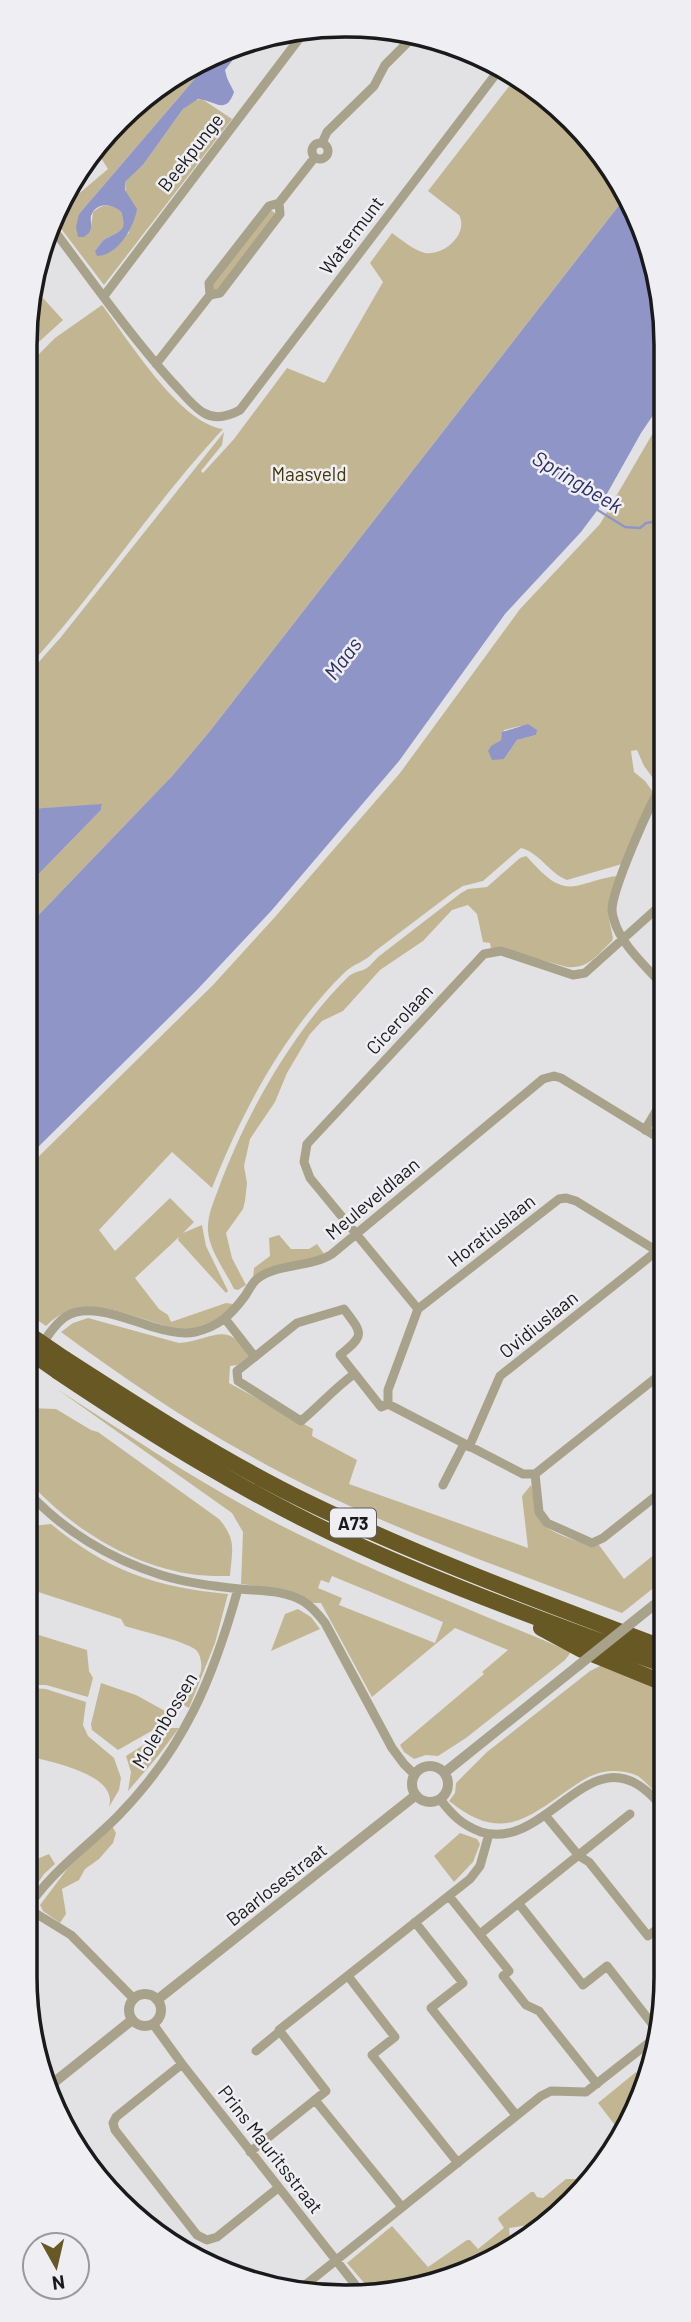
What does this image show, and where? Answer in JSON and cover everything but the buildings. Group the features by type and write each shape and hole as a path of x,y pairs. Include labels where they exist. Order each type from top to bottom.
{"highway":[{"name":"A73","path":"37,1342 61,1365 194,1460 272,1503 359,1546 486,1598 654,1661"},
{"name":"A73","path":"37,1354 61,1365 307,1502 459,1569 654,1644"},
{"name":"A73","path":"486,1598 580,1649 654,1679"}],"street":[{"name":"Beekpunge","path":"104,296 298,40"},
{"path":"210,295 209,283 269,206 279,203 315,157 313,148 316,144 323,143 327,132 374,86 385,65 407,43"},
{"name":"Watermunt","path":"156,364 204,413 231,420 495,75"},
{"path":"57,235 156,364 210,295 220,293 280,214 279,203"},
{"path":"654,800 634,845 611,909 622,939 654,975"},
{"name":"Cicerolaan","path":"418,1309 310,1178 304,1162 307,1144 484,954 501,951 573,975 585,973 654,911"},
{"name":"Meuleveldlaan","path":"226,1320 256,1279 269,1272 320,1261 542,1079 554,1076 561,1078 654,1135"},
{"path":"645,1130 654,1115"},
{"name":"Horatiuslaan","path":"418,1309 559,1199 576,1201 654,1248"},
{"name":"Ovidiuslaan","path":"443,1485 467,1446 500,1376 654,1257"},
{"path":"354,1374 331,1392 328,1400 301,1421 238,1381 237,1371 296,1324 344,1309 360,1335 357,1342 340,1355 381,1407 388,1404"},
{"path":"388,1404 388,1390 418,1309"},
{"path":"37,1354 66,1317 79,1311 94,1311 169,1331 190,1333 226,1320 255,1357"},
{"path":"388,1404 523,1474 535,1474 654,1379"},
{"path":"535,1474 539,1513 547,1523 592,1543 603,1538 654,1498"},
{"path":"37,1503 80,1537 125,1562 194,1583 286,1594 302,1601 326,1623 391,1748 415,1774"},
{"name":"Molenbossen","path":"37,1895 71,1857 137,1796 165,1760 208,1684 223,1643 237,1588"},
{"path":"444,1773 654,1605"},
{"path":"427,1766 444,1773 448,1787 440,1799 426,1802 416,1795 412,1784 415,1774 427,1766"},
{"path":"440,1799 455,1819 470,1828 489,1834 527,1828 583,1786 597,1780 627,1780 639,1784 654,1799"},
{"name":"Baarlosestraat","path":"157,2000 416,1795"},
{"path":"480,1934 630,1814"},
{"path":"545,1815 579,1856 589,1862 648,1936 654,1931"},
{"path":"256,2051 470,1879 480,1866 489,1834"},
{"path":"449,1896 509,1971 503,1976 526,2005 539,2011 597,2084"},
{"path":"519,1903 583,1984 607,1966 651,2022"},
{"name":"Molenbossen","path":"37,1916 71,1935 134,1999"},
{"path":"415,1923 463,1983 431,2008 516,2115"},
{"path":"348,1976 395,2037 372,2055 458,2163"},
{"path":"146,1995 157,2000 160,2014 153,2024 142,2026 132,2020 130,2009 134,1999 146,1995"},
{"path":"55,2082 132,2020"},
{"name":"Prins Mauritsstraat","path":"153,2024 181,2064 355,2285"},
{"path":"250,2152 326,2091 279,2032"},
{"path":"307,2283 541,2096 551,2091 586,2092 646,2045"},
{"path":"181,2064 116,2117 114,2130 197,2235 207,2240 217,2237 278,2188"},
{"path":"315,2100 402,2207"}],"green space":[{"path":"199,74 79,214 86,236 96,209 111,205 121,212 122,229 103,240 95,251 129,233 125,182 143,165 183,109 192,101 202,99 232,119 104,285 60,227 75,197 108,169 101,158 127,127 174,89"},
{"name":"Maasveld","path":"510,85 549,113 578,142 602,174 620,204 210,731 173,775 37,917 37,876 101,810 102,805 37,809 37,664 224,432 222,445 201,471 203,473 234,439 287,368 324,383 326,381 383,282 370,263 392,233 425,253 440,251 458,236 461,229 459,215 428,191"},
{"path":"271,210 276,214 220,290 214,290 213,283"},
{"path":"41,296 63,320 37,344"},
{"path":"102,305 140,358 172,396 206,423 223,429 37,657 37,356 55,338"},
{"path":"654,431 654,778 644,766 637,750 631,751 634,772 653,792 622,864 567,880 534,854 521,848 483,881 463,886 452,893 348,970 303,1020 251,1101 212,1188 172,1152 99,1230 115,1251 170,1198 194,1222 183,1233 202,1225 206,1246 228,1291 226,1293 178,1240 179,1237 135,1278 159,1309 168,1315 171,1322 226,1303 233,1304 223,1315 203,1326 180,1329 111,1310 77,1308 61,1314 46,1326 37,1320 37,1158 213,985 274,918 400,773 520,609 600,524","holes":["520,726 536,735 517,740 504,759 492,746 501,740 504,730"]},
{"path":"526,856 550,879 564,886 618,876 620,878 608,914 612,941 597,956 575,967 491,948 490,943 483,942 477,914 468,905 452,910 423,941 380,970 343,1011 322,1021 310,1034 287,1073 275,1102 250,1139 244,1166 247,1183 243,1209 226,1233 232,1258 246,1285 238,1290 234,1289 211,1246 209,1215 242,1133 289,1049 327,999 350,975 367,968 461,893 468,889 487,887 520,858"},
{"path":"279,1235 291,1249 309,1249 317,1244 325,1255 253,1280 254,1268 270,1256 269,1238"},
{"path":"88,1318 179,1343 218,1334 233,1338 250,1355 237,1365 230,1366 229,1383 313,1429 312,1436 357,1460 349,1484 528,1548 522,1496 531,1485 537,1514 542,1523 552,1531 569,1538 599,1545 624,1579 654,1555 654,1588 622,1613 384,1521 292,1478 199,1426 61,1332 73,1323"},
{"path":"57,1389 176,1465 298,1534 365,1566 571,1652 565,1660 466,1738 438,1756 426,1755 414,1759 404,1752 400,1745 484,1674 482,1672 508,1650 455,1628 372,1697 321,1603 313,1603 287,1590 241,1584 243,1532 232,1513","holes":["332,1576 443,1622 435,1643 339,1605 342,1598 318,1588 321,1580 329,1583"]},
{"path":"37,1408 56,1409 98,1432 219,1519 231,1539 230,1576 173,1571 125,1554 81,1528 37,1490"},
{"path":"51,1524 92,1554 134,1574 178,1587 228,1594 215,1643 189,1708 173,1699 200,1675 201,1660 195,1649 125,1626 121,1619 37,1592 37,1525"},
{"path":"298,1609 311,1617 320,1629 271,1651 285,1614"},
{"path":"37,1634 87,1650 89,1671 93,1678 88,1697 37,1685"},
{"path":"602,1665 654,1685 654,1792 638,1776 612,1771 599,1773 588,1777 524,1818 497,1824 482,1821 449,1801 455,1793 456,1783 487,1752 590,1671"},
{"path":"101,1683 136,1695 176,1717 118,1750 92,1730 91,1724"},
{"path":"37,1688 86,1702 83,1725 88,1736 114,1758 121,1778 119,1790 109,1807 109,1795 103,1786 93,1777 37,1758"},
{"path":"170,1728 179,1728 128,1791 131,1772 126,1756"},
{"path":"112,1826 116,1833 113,1843 99,1859 85,1869 79,1880 62,1889 66,1914 60,1923 43,1911 40,1905 68,1868"},
{"path":"460,1833 477,1839 480,1844 473,1862 454,1882 434,1856"},
{"path":"49,1854 55,1864 37,1884 37,1859"},
{"path":"636,2072 638,2075 631,2095 616,2126 598,2103"},
{"path":"566,2179 579,2179 549,2209 527,2225 509,2228 510,2237 445,2269 366,2285 347,2263 392,2226 428,2267 467,2240 478,2249 504,2228 499,2217 531,2192 543,2198"}],"water":[{"path":"235,57 225,70 234,92 231,99 219,105 198,99 183,109 143,165 125,182 125,190 137,209 128,232 118,246 104,255 97,256 95,251 105,239 122,229 121,212 104,205 97,208 91,216 90,231 84,237 78,237 76,227 79,214 199,74"},
{"name":"Maas","path":"620,204 638,246 652,305 654,414 599,508 581,532 505,614 399,761 272,910 195,992 37,1148 37,917 173,775"},
{"path":"528,724 537,730 536,735 517,740 504,759 492,760 488,751 501,740 502,732"},
{"path":"102,804 101,810 37,876 37,808"}],"waterway":[{"name":"Springbeek","path":"596,509 625,527 640,528 646,523 654,523"}]}
